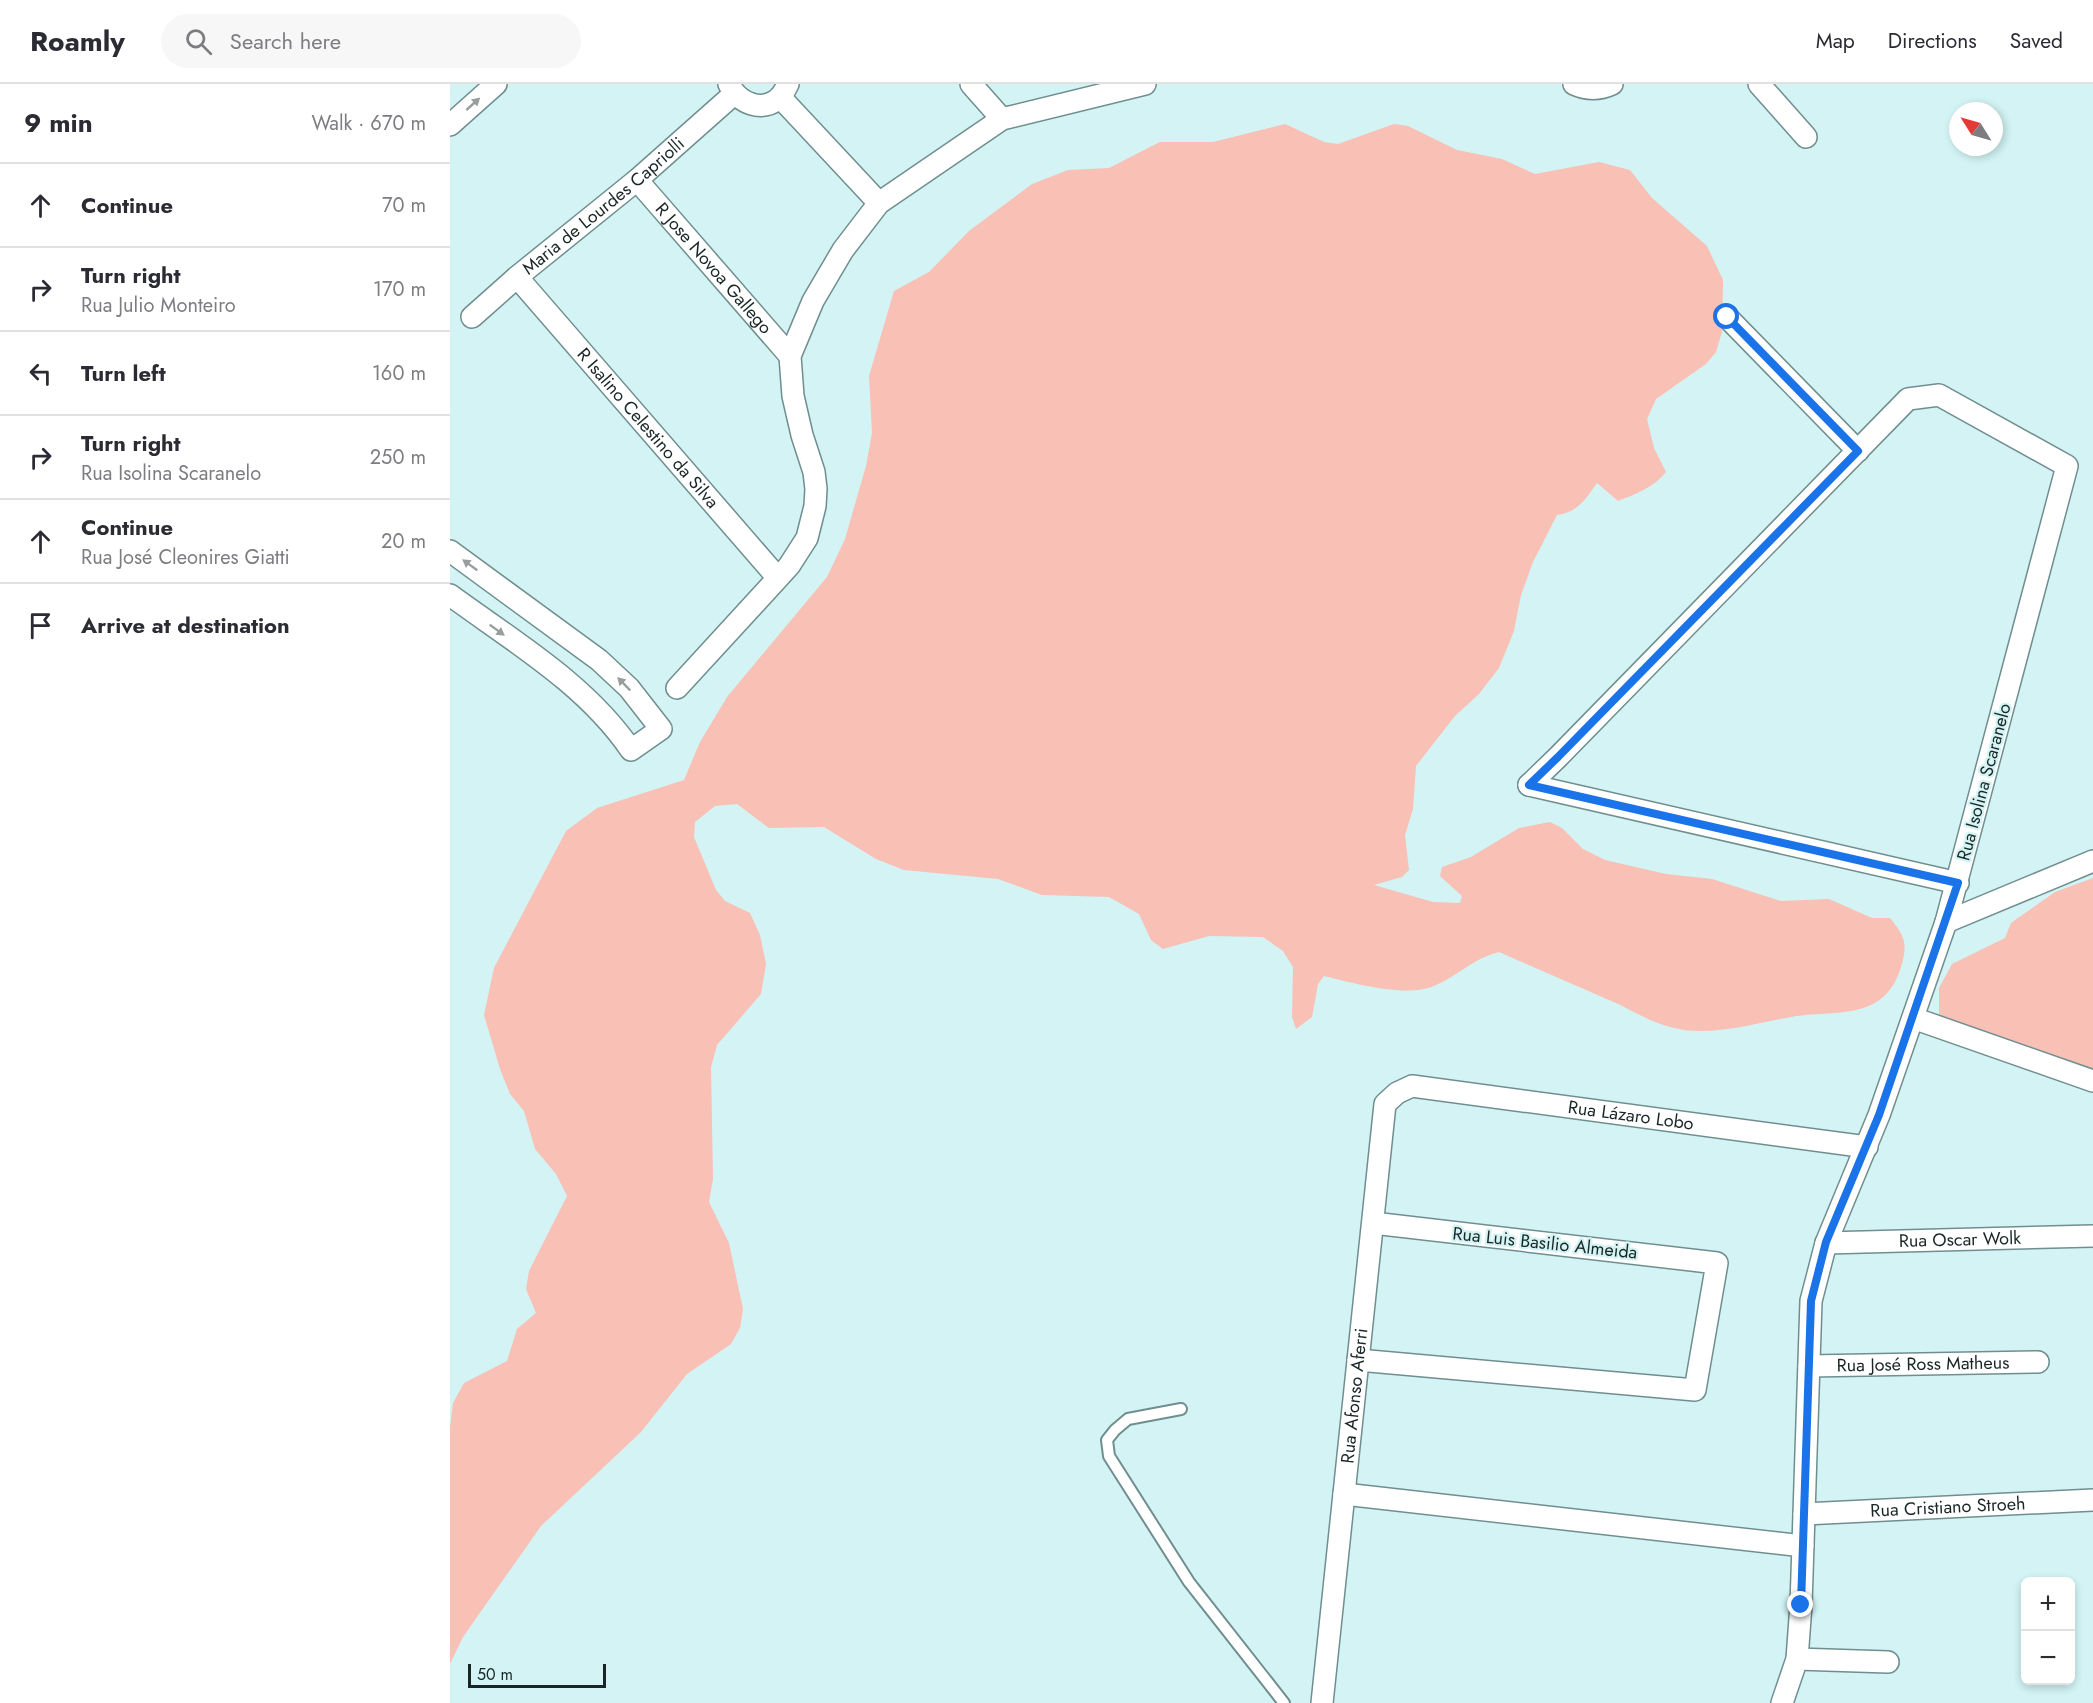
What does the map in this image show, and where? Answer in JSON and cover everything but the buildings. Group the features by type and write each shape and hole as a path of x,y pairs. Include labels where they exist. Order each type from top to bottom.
{"street":[{"path":"450,125 496,84"},
{"path":"971,84 1002,119"},
{"path":"677,688 799,552 809,530 815,506 814,472 801,435 790,356 813,301 843,250 879,203 1002,119 1145,84"},
{"path":"1582,86 1604,87 1612,84"},
{"path":"1759,84 1806,137"},
{"path":"732,89 748,104 765,105 784,90 879,203"},
{"name":"Maria de Lourdes Capriolli","path":"472,317 517,277 637,180 732,89"},
{"name":"R Jose Novoa Gallego","path":"637,180 790,356"},
{"name":"R Isalino Celestino da Silva","path":"517,277 777,577"},
{"path":"1727,317 1858,451 1529,785 1958,883"},
{"name":"Rua Isolina Scaranelo","path":"1782,1703 1797,1659 1811,1301 1826,1242 1867,1147 1958,883 2067,466 1939,395 1908,399 1858,451"},
{"path":"450,551 599,660 629,688 661,729 631,750 603,713 577,688 450,595"},
{"path":"1946,922 2093,861"},
{"path":"1913,1018 2093,1081"},
{"name":"Rua Lázaro Lobo","path":"1397,1093 1412,1086 1867,1147"},
{"name":"Rua Afonso Aferri","path":"1322,1703 1385,1104 1397,1093"},
{"name":"Rua Luis Basilio Almeida","path":"1358,1360 1695,1390 1717,1263 1373,1223"},
{"name":"Rua Oscar Wolk","path":"1826,1242 2093,1236"},
{"name":"Rua José Ross Matheus","path":"1809,1366 2038,1362"},
{"path":"1344,1494 1803,1546"},
{"name":"Rua Cristiano Stroeh","path":"1804,1514 2093,1500"},
{"path":"1797,1659 1888,1662"}],"lane":[{"path":"1180,1409 1128,1419 1107,1440 1109,1456 1189,1582 1284,1703"}],"shaded area":[{"path":"1285,124 1324,142 1338,144 1394,124 1408,126 1457,150 1502,159 1535,174 1599,162 1630,170 1652,198 1707,246 1723,280 1722,332 1716,352 1706,364 1656,399 1647,419 1654,448 1666,472 1650,486 1618,501 1597,483 1576,508 1557,515 1533,562 1521,595 1514,631 1499,668 1479,694 1455,716 1416,766 1413,809 1405,835 1409,870 1402,877 1374,885 1433,902 1460,903 1462,896 1440,876 1442,867 1471,857 1519,828 1550,822 1562,828 1583,849 1605,860 1666,874 1712,879 1781,901 1829,899 1872,918 1890,918 1902,935 1905,946 1901,967 1893,985 1883,997 1856,1010 1791,1017 1715,1031 1685,1030 1656,1022 1499,952 1481,959 1443,982 1422,989 1379,988 1324,976 1318,984 1312,1017 1296,1029 1292,1017 1293,967 1283,951 1263,937 1209,936 1163,949 1151,940 1139,914 1109,897 1042,895 998,879 904,870 876,859 824,827 769,828 737,804 715,806 695,822 694,837 716,890 725,901 750,913 760,935 766,964 761,994 717,1045 711,1067 713,1179 709,1202 729,1243 743,1309 740,1328 731,1344 687,1374 641,1432 541,1526 463,1637 450,1664 450,1427 453,1403 464,1383 507,1361 517,1329 536,1313 526,1289 529,1271 567,1196 556,1174 535,1149 524,1111 510,1094 500,1069 484,1015 494,968 566,831 597,808 684,780 700,742 727,697 827,577 845,539 866,466 872,433 869,376 894,291 929,272 969,231 1032,184 1068,170 1109,168 1160,142 1213,142"},
{"path":"2093,878 2093,1089 1981,1054 1955,1042 1939,1023 1939,988 1952,964 2005,938 2011,923 2055,892"}],"route":[{"path":"1727,317 1858,451 1529,785 1958,883 1879,1115 1826,1242 1811,1301 1801,1605"}]}
